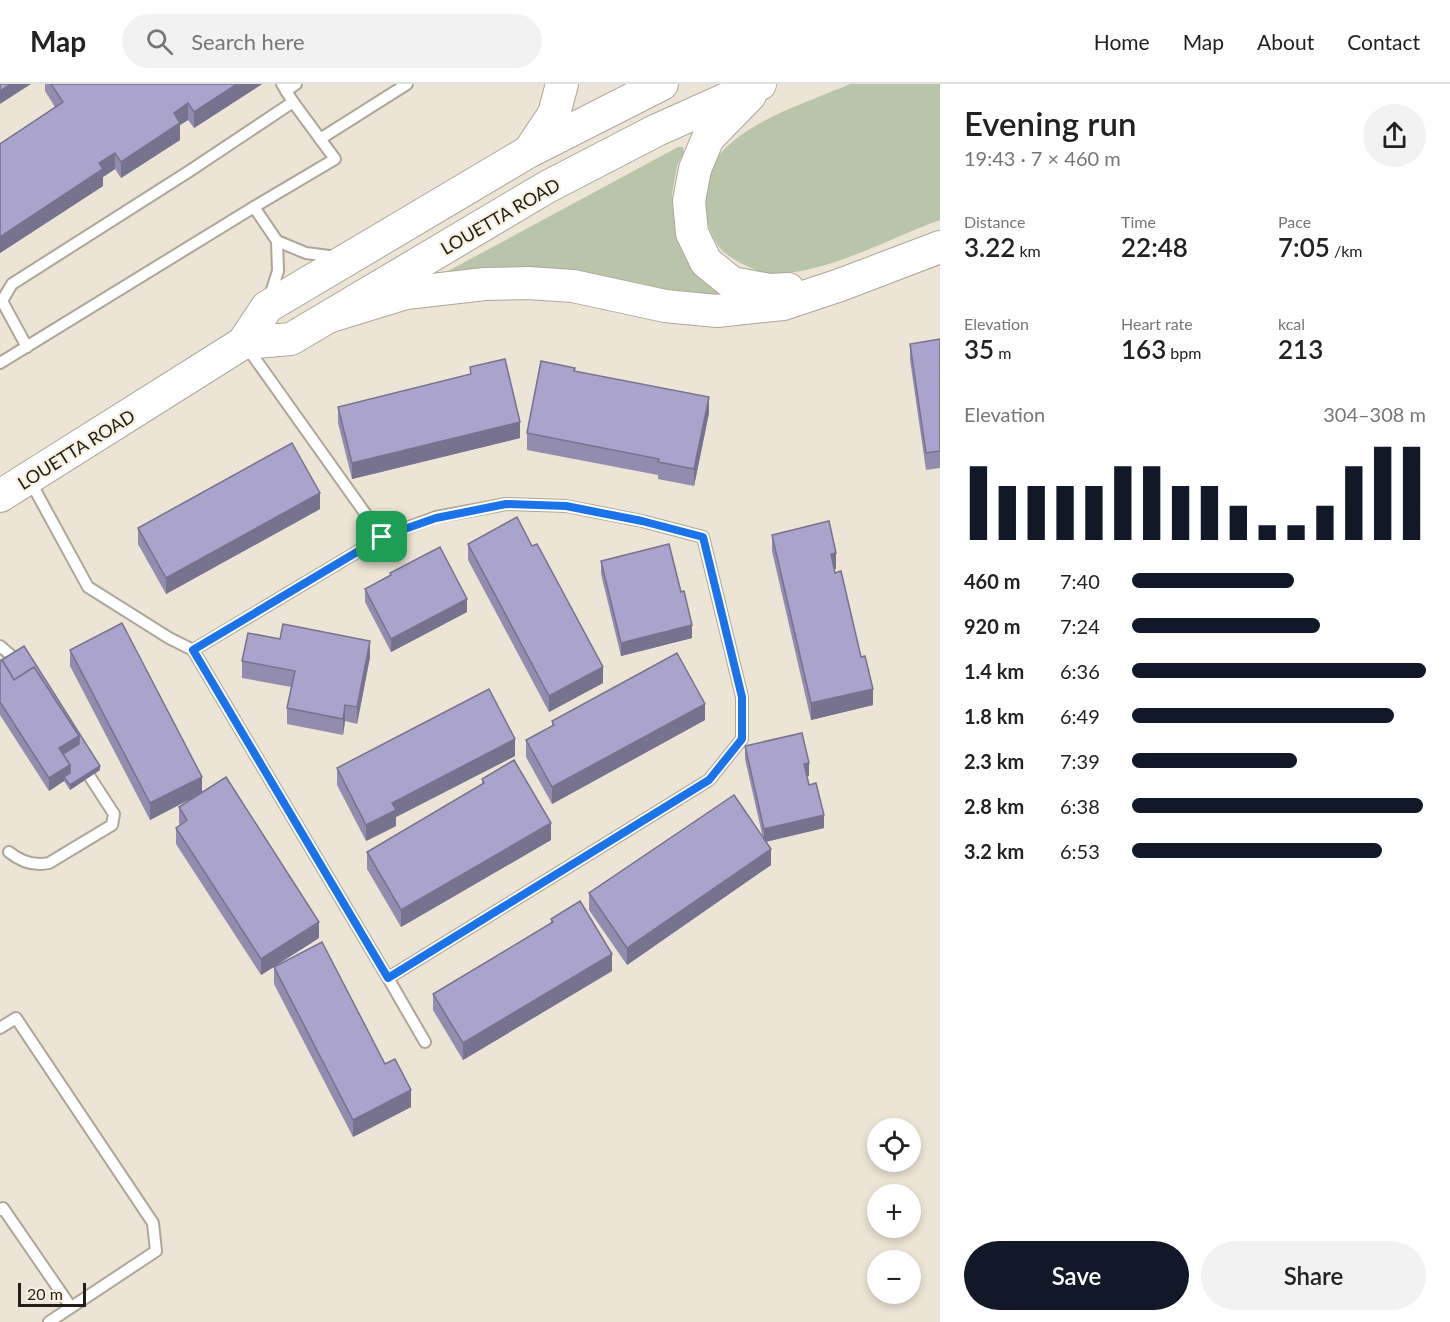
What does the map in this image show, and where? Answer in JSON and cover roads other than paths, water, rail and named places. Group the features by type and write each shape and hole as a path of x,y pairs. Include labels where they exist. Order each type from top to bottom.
{"main road":[{"path":"528,152 554,114 562,84"},
{"name":"LOUETTA ROAD","path":"0,496 243,343 267,307 528,152 662,84"},
{"path":"760,84 708,138 695,169 689,201 692,233 706,262 732,283 770,290 840,285"},
{"name":"LOUETTA ROAD","path":"243,343 291,339 547,187 657,130 760,84"},
{"path":"331,316 406,293 485,284 528,283 573,286 665,306 717,311 783,304 940,247"}],"lane":[{"path":"0,363 335,159 284,87 296,84"},
{"path":"320,139 407,84"},
{"path":"27,347 2,301 3,293 12,284 293,102"},
{"path":"254,207 277,242 278,271 267,307"},
{"path":"277,242 306,253 347,259"},
{"path":"243,343 382,537"},
{"path":"29,479 88,587 169,638 193,650 425,1042"},
{"path":"193,650 382,537 436,518 506,504 566,506 642,521 703,537 742,697 742,739 709,780 388,978"},
{"path":"0,646 5,648 12,657"},
{"path":"9,852 17,859 38,865 49,862 112,825 114,814 90,777"},
{"path":"0,1028 16,1018 153,1223 156,1251 49,1322"},
{"path":"0,1210 3,1208 71,1307"}]}
